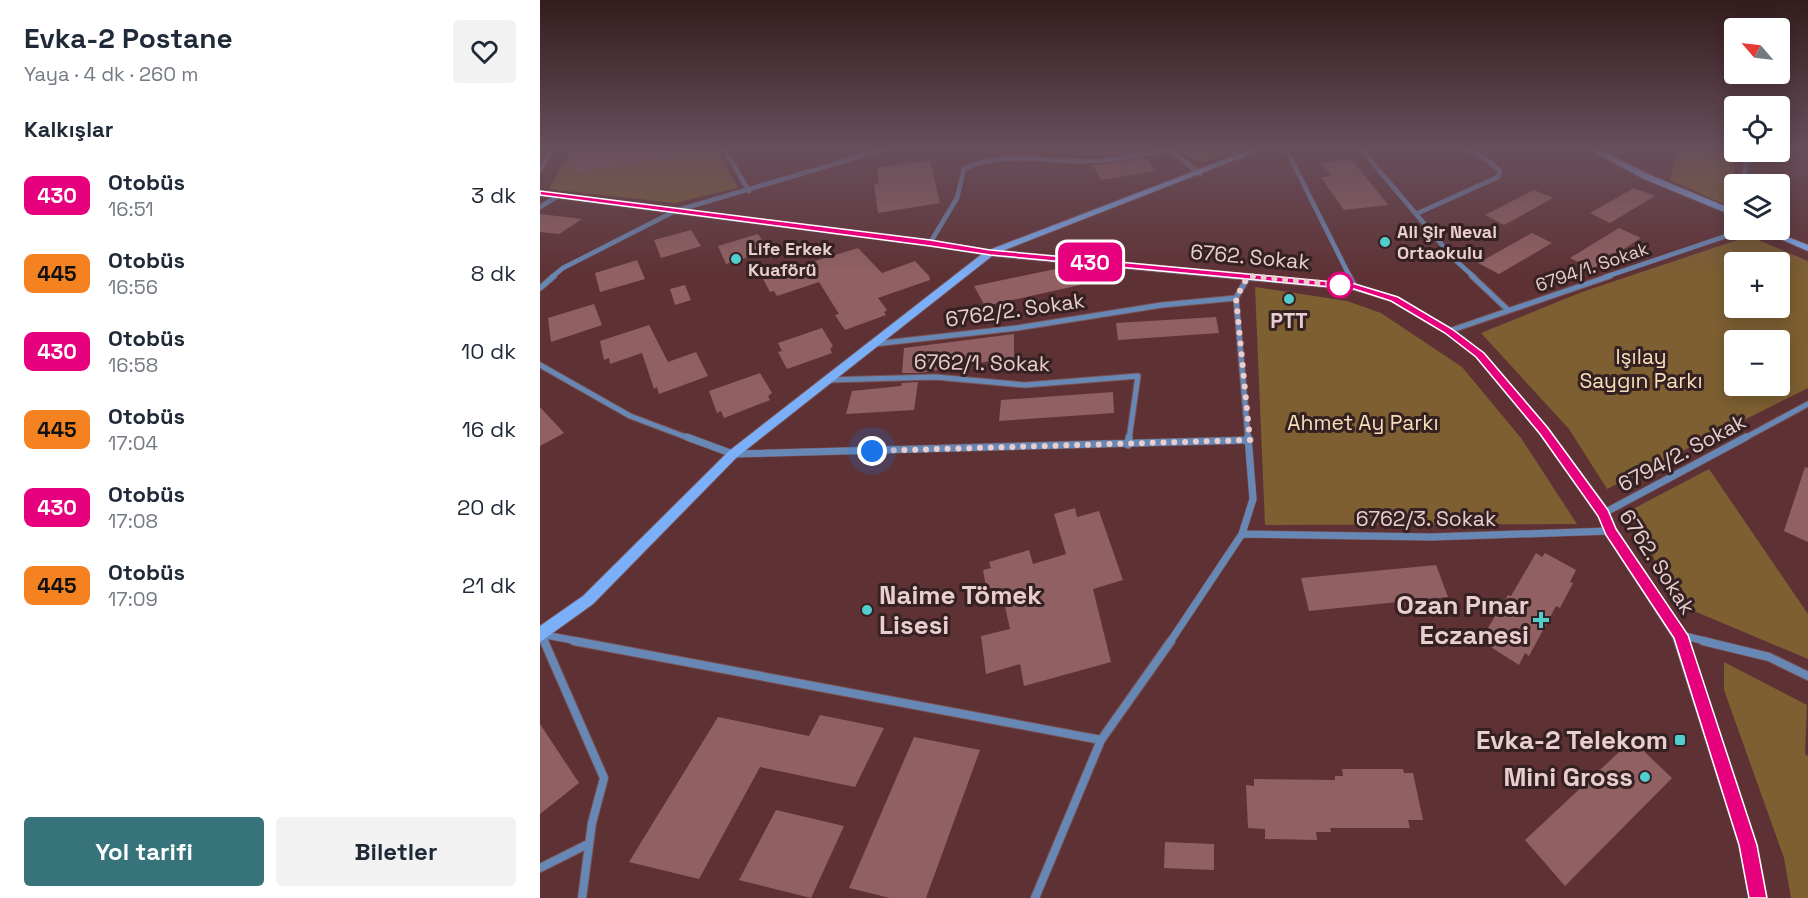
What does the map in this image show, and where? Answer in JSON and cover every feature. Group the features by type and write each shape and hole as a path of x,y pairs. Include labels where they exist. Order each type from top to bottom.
{"main road":[{"path":"540,634 588,600 733,454 990,253 1155,191"},
{"path":"1681,191 1724,209"},
{"name":"6762. Sokak","path":"540,194 930,243 990,253 1355,287 1394,299 1449,331 1480,355 1496,373 1544,431 1603,513 1611,531 1680,635 1748,845 1758,898"},
{"path":"1788,240 1808,248"}],"street":[{"path":"540,288 563,268 675,210 749,191"},
{"path":"930,243 957,198 959,191"},
{"path":"1307,191 1355,287"},
{"path":"1396,191 1454,259 1508,310"},
{"path":"1416,214 1467,191"},
{"path":"540,207 558,196"},
{"name":"6794/1. Sokak","path":"1449,331 1724,237"},
{"path":"1035,898 1101,740 1197,604 1242,534 1253,500 1250,440 1236,298 1248,276"},
{"name":"6762/2. Sokak","path":"871,344 1017,328 1162,305 1236,298"},
{"path":"540,365 630,416 733,454 1250,440"},
{"name":"6762/1. Sokak","path":"827,380 935,377 1025,385 1138,376 1128,445"},
{"name":"6794/2. Sokak","path":"1603,513 1808,404"},
{"name":"6762/3. Sokak","path":"1242,534 1432,537 1611,531"},
{"path":"540,634 1101,740"},
{"path":"540,634 604,778 592,811 586,845 582,898"},
{"path":"1680,635 1769,657 1808,676"},
{"path":"540,868 586,845"}],"green space":[{"path":"566,191 726,191 674,203"},
{"path":"1694,191 1724,191 1724,204"},
{"name":"Işılay Saygın Parkı","path":"1737,240 1758,240 1787,252 1724,252 1724,318 1790,318 1790,253 1808,261 1808,388 1607,489 1569,429 1481,333 1582,292"},
{"name":"Ahmet Ay Parkı","path":"1255,287 1347,301 1381,313 1462,367 1521,438 1577,524 1265,525"},
{"path":"1709,469 1808,614 1808,659 1675,603 1631,510"},
{"path":"1724,662 1807,705 1805,754 1808,756 1808,898 1791,898 1784,858 1724,690"}],"building":[{"path":"875,191 937,191 940,203 878,213"},
{"path":"1331,191 1377,191 1388,205 1344,210"},
{"path":"1532,191 1553,198 1504,225 1485,215"},
{"path":"1629,191 1642,191 1655,196 1610,223 1590,213"},
{"path":"540,214 582,219 559,234 540,232"},
{"path":"1619,228 1641,238 1592,269 1570,258"},
{"path":"691,230 701,246 661,258 654,240"},
{"path":"1532,233 1552,243 1499,274 1478,263"},
{"path":"758,234 767,248 755,255 726,264 718,246"},
{"path":"858,248 882,273 915,261 930,280 878,298 887,310 884,312 886,315 845,330 835,315 839,314 819,282 777,296 774,291 770,292 762,277"},
{"path":"637,260 645,279 600,292 595,273"},
{"path":"1070,266 1080,285 985,306 974,286"},
{"path":"685,285 691,300 675,305 670,289"},
{"path":"594,304 602,325 551,342 548,318"},
{"path":"1216,317 1219,333 1118,340 1116,323"},
{"path":"649,325 668,362 696,352 708,376 659,394 657,387 654,389 642,353 610,364 609,358 604,360 600,341"},
{"path":"822,328 833,346 830,349 832,353 787,369 778,352 782,351 778,343"},
{"path":"1014,334 1014,357 920,373 902,373 904,348"},
{"path":"760,373 772,393 768,396 770,400 724,418 721,411 717,413 709,391"},
{"path":"918,382 914,410 846,414 852,391"},
{"path":"1113,392 1114,413 999,421 1001,400"},
{"path":"540,407 564,433 540,446"},
{"path":"1805,467 1808,468 1808,542 1784,531"},
{"path":"1075,508 1077,517 1099,511 1123,580 1093,589 1111,662 1024,686 1020,664 986,674 981,636 1010,629 1002,593 988,597 983,570 991,568 989,562 1029,550 1033,564 1066,554 1054,514"},
{"path":"1536,553 1542,557 1545,553 1576,570 1570,582 1573,583 1560,608 1556,606 1529,656 1525,653 1519,665 1486,644 1489,640 1483,636 1508,595 1511,596"},
{"path":"1436,565 1448,597 1309,611 1301,578"},
{"path":"820,715 884,728 855,787 760,767 699,879 629,862 718,717 809,736"},
{"path":"540,724 579,783 540,814"},
{"path":"914,737 980,750 926,898 890,898 849,888"},
{"path":"1632,740 1672,778 1565,886 1525,840"},
{"path":"1342,769 1403,769 1404,773 1413,773 1423,820 1408,820 1410,828 1330,828 1331,832 1316,832 1317,840 1265,839 1265,829 1248,828 1246,785 1254,786 1254,779 1335,780 1335,776 1343,776"},
{"path":"776,810 844,826 811,898 739,880"},
{"path":"1165,842 1214,844 1214,870 1164,868"}],"bus line":[{"name":"430","path":"540,194 930,243 990,253 1355,287 1394,299 1426,317 1480,355 1544,431 1603,513 1611,531 1680,635 1748,845 1758,898"}],"place":[{"name":"Ali Şir Nevai Ortaokulu","path":"1385,242"},
{"name":"Life Erkek Kuaförü","path":"736,259"},
{"name":"PTT","path":"1289,299"},
{"name":"Naime Tömek Lisesi","path":"867,610"},
{"name":"Ozan Pınar Eczanesi","path":"1541,620"},
{"name":"Evka-2 Telekom","path":"1680,740"},
{"name":"Mini Gross","path":"1645,777"}],"route":[{"path":"872,451 1250,440 1236,298 1248,276 1340,285"}]}
